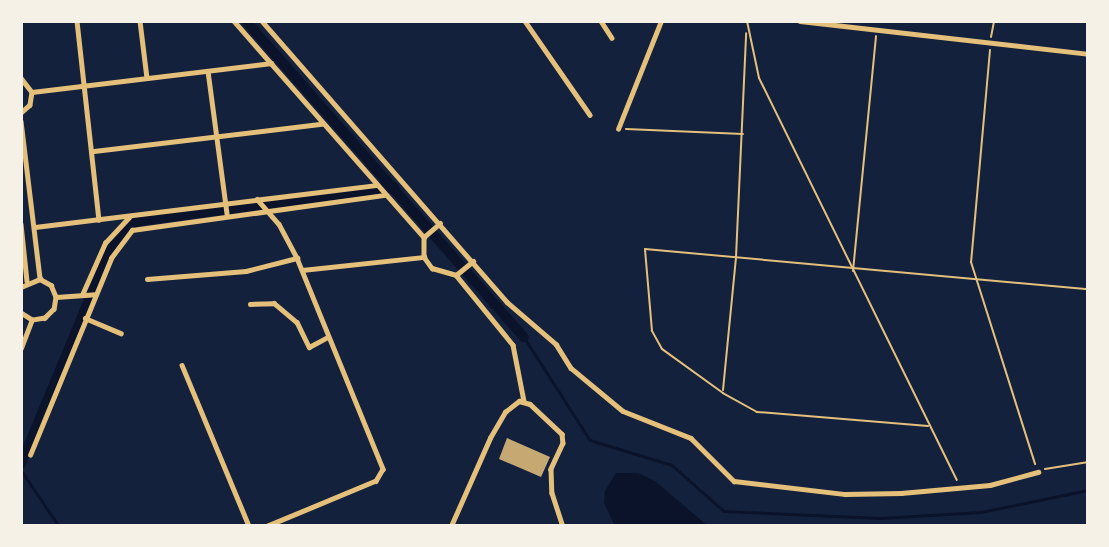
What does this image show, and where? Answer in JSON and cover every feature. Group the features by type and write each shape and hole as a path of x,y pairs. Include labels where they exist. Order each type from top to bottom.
{"street":[{"path":"77,21 94,151 99,220"},
{"path":"141,21 147,78"},
{"path":"234,21 385,195 426,235"},
{"path":"262,21 440,222 471,263 602,397 623,411 691,438 734,481 845,494 962,489 1038,472"},
{"path":"525,21 590,115"},
{"path":"601,21 612,38"},
{"path":"618,129 661,21"},
{"path":"800,21 990,45 1088,54"},
{"path":"32,92 271,63"},
{"path":"208,71 227,213"},
{"path":"21,78 32,92 30,105 21,113"},
{"path":"21,121 40,279"},
{"path":"94,151 322,124"},
{"path":"35,227 377,185"},
{"path":"30,455 116,247 132,230 227,213 385,195"},
{"path":"258,200 267,209 297,258 383,473 376,481 268,526"},
{"path":"82,295 105,243 130,216"},
{"path":"440,222 426,235 424,257 437,272 456,275 513,345 524,401 564,438 551,469 552,494 563,526"},
{"path":"21,224 27,281"},
{"path":"302,270 424,257"},
{"path":"147,279 255,270 297,258"},
{"path":"456,275 471,263"},
{"path":"21,287 27,281 40,279 51,285 57,296 54,309 45,318 32,320 21,313"},
{"path":"57,296 95,294"},
{"path":"250,304 274,303 297,322 309,347 328,337"},
{"path":"85,318 121,333"},
{"path":"21,348 32,320"},
{"path":"181,365 249,526"},
{"path":"451,526 495,429 510,406 524,401"}],"path":[{"path":"723,393 736,257 747,21"},
{"path":"994,21 971,262 1038,472 1088,462"},
{"path":"746,28 759,78 928,426 962,489"},
{"path":"853,273 877,30"},
{"path":"618,129 743,134"},
{"path":"928,426 757,412 723,393 662,349 652,331 645,249 854,265 1088,289"}],"water":[{"path":"616,473 638,473 655,481 708,526 615,526 604,503 605,491"}],"building":[{"path":"507,438 550,457 541,477 499,459"}],"waterway":[{"path":"246,21 524,337"},
{"path":"21,464 110,249 122,232 139,221 394,187"},
{"path":"524,337 590,440 672,465 724,511 880,518 981,512 1088,490"},
{"path":"21,470 59,526"}]}
